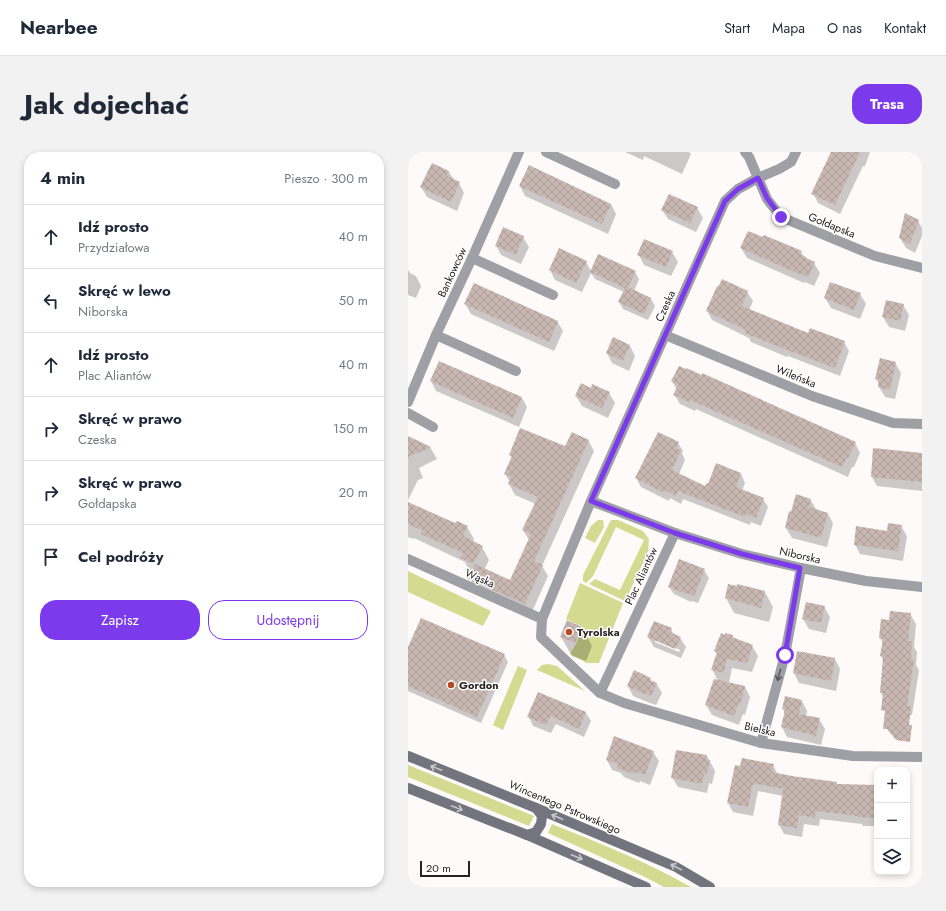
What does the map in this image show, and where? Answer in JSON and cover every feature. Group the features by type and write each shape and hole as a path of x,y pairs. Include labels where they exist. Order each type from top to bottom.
{"main road":[{"name":"Wincentego Pstrowskiego","path":"408,756 676,867 710,887"},
{"path":"408,788 527,836 646,887"},
{"path":"527,836 536,832 541,824 542,816 536,808"}],"street":[{"name":"Bankowców","path":"408,402 436,335 519,152"},
{"path":"546,152 615,184"},
{"name":"Gołdapska","path":"745,152 749,157 767,198 781,217 875,256 922,268"},
{"name":"Czeska","path":"591,501 725,201 738,189 791,162 796,152"},
{"path":"472,258 553,295"},
{"path":"436,335 516,371"},
{"name":"Wileńska","path":"665,335 812,396 893,423 922,424"},
{"path":"408,413 434,426"},
{"path":"600,693 541,637 542,620 591,501 675,533"},
{"name":"Niborska","path":"675,533 742,554 800,568 866,581 922,587"},
{"name":"Plac Aliantów","path":"600,693 675,533"},
{"name":"Wąska","path":"408,559 542,620"},
{"path":"761,744 785,655 800,568"},
{"name":"Bielska","path":"600,693 624,703 761,744 853,756 922,757"}],"green space":[{"path":"598,520 603,520 604,527 595,543 585,538 591,526"},
{"path":"611,520 618,520 643,531 649,539 648,552 625,601 589,584 595,579 620,590 644,540 616,527 593,576 586,583 583,581 583,575"},
{"path":"408,571 491,611 483,626 408,592"},
{"path":"580,583 623,603 599,663 587,663 570,654 583,627 566,619"},
{"path":"548,664 557,666 585,691 537,670 542,665"},
{"path":"518,666 527,670 503,730 493,725"},
{"path":"408,765 534,816 529,826 408,777"},
{"path":"552,824 640,861 691,887 664,887 548,833"}],"building":[{"path":"831,152 860,152 835,205 811,194"},
{"path":"432,163 449,171 447,176 460,182 451,202 420,187"},
{"path":"529,165 611,204 602,224 519,186"},
{"path":"669,194 698,207 690,223 661,210"},
{"path":"905,213 919,220 910,244 899,238"},
{"path":"503,227 524,236 516,255 495,246"},
{"path":"748,231 763,237 764,235 802,251 800,254 815,262 808,277 740,248"},
{"path":"644,239 673,251 666,267 637,255"},
{"path":"559,248 587,261 576,283 549,270"},
{"path":"598,254 636,271 628,287 651,298 644,314 618,302 625,288 590,272"},
{"path":"722,279 748,291 742,306 808,333 810,328 845,341 835,368 745,333 746,330 706,311 717,286 718,287"},
{"path":"830,282 861,293 854,310 824,298"},
{"path":"474,283 558,321 549,342 464,304"},
{"path":"886,300 904,304 900,321 882,317"},
{"path":"613,337 630,345 623,361 606,353"},
{"path":"880,358 896,362 890,390 878,387 879,380 875,379"},
{"path":"439,361 522,397 513,418 430,381"},
{"path":"679,366 702,375 702,373 856,442 842,467 690,400 689,402 673,395 678,385 671,381"},
{"path":"581,383 591,388 592,384 610,392 602,408 575,396"},
{"path":"520,428 565,446 572,432 589,440 534,561 543,565 525,604 468,579 475,564 510,580 531,534 522,530 538,497 508,484 511,477 504,474 512,456 509,455"},
{"path":"658,432 679,442 676,448 681,450 672,470 705,486 707,483 708,484 716,463 741,473 736,487 764,498 756,518 746,514 745,517 678,491 676,496 665,490 664,493 635,478"},
{"path":"408,436 431,447 408,457"},
{"path":"873,448 922,453 922,482 871,477"},
{"path":"796,494 811,499 809,507 828,513 821,538 785,528 789,511 791,512"},
{"path":"408,502 455,523 457,521 468,526 463,536 483,546 473,564 461,558 463,553 421,534 422,530 408,524"},
{"path":"888,523 902,525 898,551 854,545 856,526 887,531"},
{"path":"679,559 705,569 694,596 668,587"},
{"path":"728,584 737,586 737,584 765,591 761,608 725,598"},
{"path":"806,602 825,606 821,623 802,619"},
{"path":"890,611 911,613 908,641 912,641 911,659 914,660 907,706 911,707 909,725 912,725 910,742 896,740 887,729 883,729 885,711 881,710 883,693 880,693 883,657 880,656 883,639 879,638 881,619 889,620"},
{"path":"421,618 505,654 477,717 408,686 408,647"},
{"path":"567,620 582,627 575,643 560,637"},
{"path":"654,621 672,628 670,632 681,637 675,649 647,637"},
{"path":"721,633 725,635 725,633 733,635 732,637 753,645 747,663 727,659 724,673 711,670 717,652 714,651"},
{"path":"797,651 835,658 831,681 793,673"},
{"path":"634,670 651,678 650,680 657,683 651,696 627,686"},
{"path":"714,679 745,686 740,705 738,705 734,716 705,705"},
{"path":"538,692 586,712 579,729 551,716 546,725 527,717"},
{"path":"785,696 802,700 799,714 820,718 816,736 781,727 785,710 782,709"},
{"path":"614,736 654,751 645,775 635,772 634,774 617,768 618,764 606,760"},
{"path":"676,750 707,755 706,760 710,760 707,774 704,774 702,784 671,778"},
{"path":"742,758 774,764 772,772 837,782 837,784 874,785 874,818 816,811 815,818 799,815 797,828 778,825 783,789 753,783 748,807 727,803 735,765 740,766"}],"place":[{"name":"Tyrolska","path":"569,632"},
{"name":"Gordon","path":"451,685"}],"route":[{"path":"781,217 767,198 758,178 738,189 725,201 591,501 675,533 742,554 800,568 785,655"}]}
